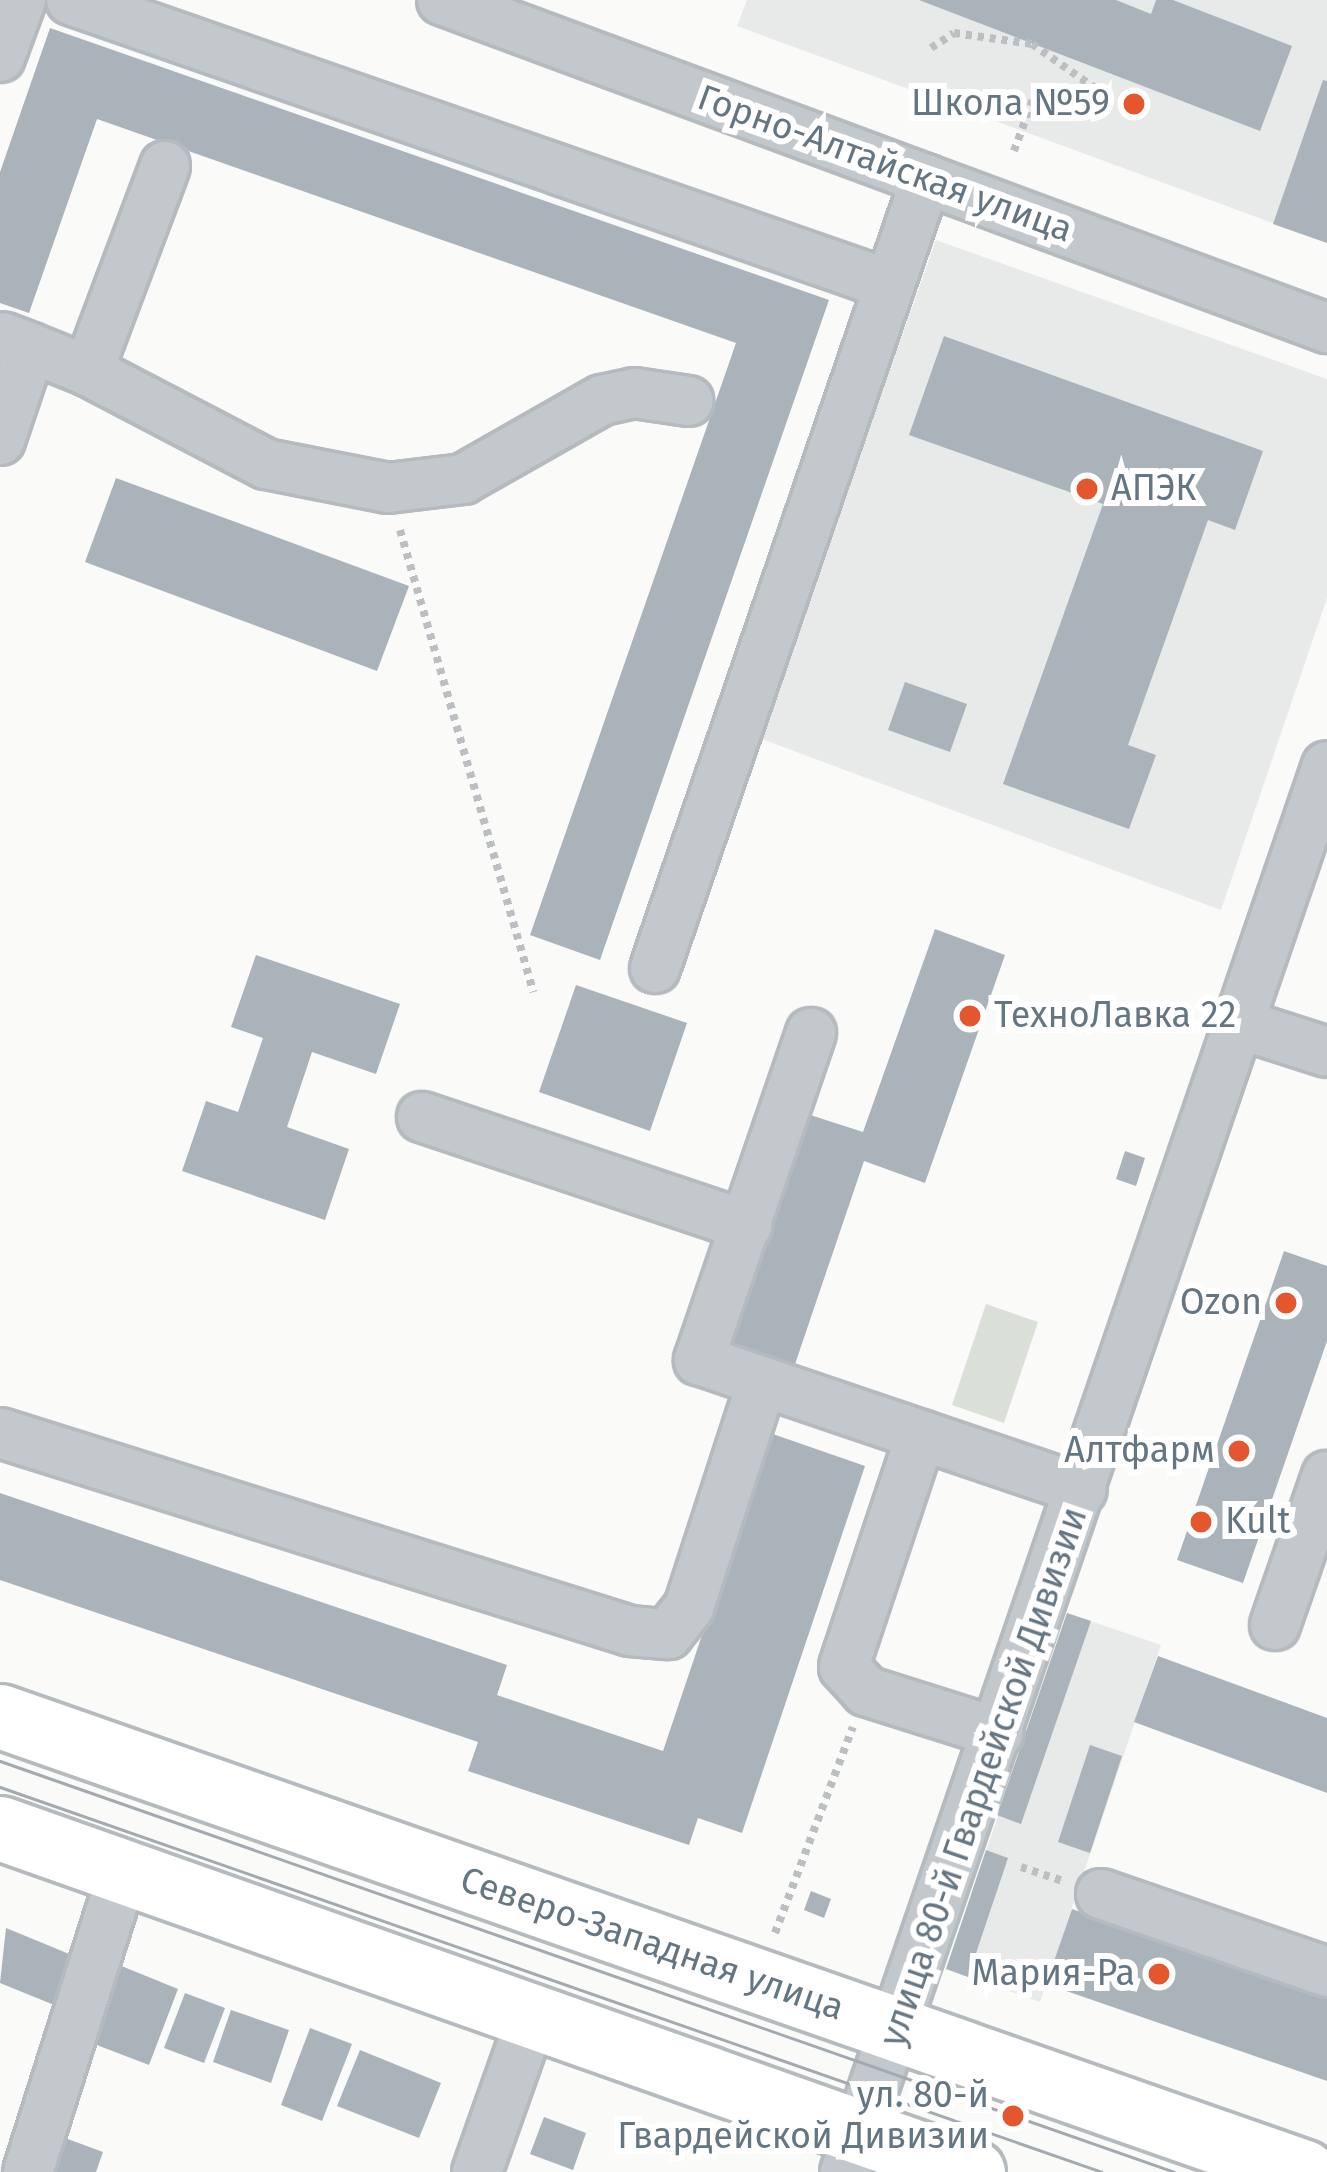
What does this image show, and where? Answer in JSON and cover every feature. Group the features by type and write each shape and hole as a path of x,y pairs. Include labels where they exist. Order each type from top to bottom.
{"main road":[{"name":"Северо-Западная улица","path":"0,1716 1304,2172"},
{"path":"0,1828 532,2017 852,2152 973,2172"}],"street":[{"path":"0,57 21,0"},
{"path":"71,0 890,286"},
{"name":"Горно-Алтайская улица","path":"442,0 493,9 926,179 1327,328"},
{"path":"88,371 165,166"},
{"path":"656,968 926,179"},
{"path":"0,440 15,342 88,371 266,464 388,488 463,479 602,400 634,393 688,401"},
{"name":"улица 80-й Гвардейской Дивизии","path":"852,2152 899,2031 1327,766"},
{"path":"1240,1024 1327,1052"},
{"path":"811,1033 699,1360 1082,1490"},
{"path":"422,1117 747,1226"},
{"path":"0,1433 630,1631 668,1634 689,1607 762,1382"},
{"path":"921,1435 844,1667 866,1691 999,1733"},
{"path":"1275,1625 1327,1475"},
{"path":"28,2172 124,1872"},
{"path":"1102,1894 1327,1972"},
{"path":"477,2172 532,2017"}],"path":[{"path":"931,48 954,33 1032,44 1096,89 1107,113"},
{"path":"1014,151 1037,88"},
{"path":"388,488 533,992"},
{"path":"775,1933 866,1691"}],"shaded area":[{"name":"Школа №59","path":"747,0 1327,0 1327,243 737,26"},
{"name":"АПЭК","path":"936,240 1327,379 1327,598 1221,910 759,738"},
{"path":"986,1304 1038,1322 1004,1423 952,1405"},
{"path":"1067,1613 1161,1645 1040,2002 946,1969"}],"building":[{"path":"919,0 1116,0 1151,14 1156,0 1173,0 1292,46 1260,131"},
{"path":"50,28 829,300 600,960 530,935 736,343 97,119 29,313 0,303 0,172"},
{"path":"1323,80 1327,81 1327,243 1273,224"},
{"path":"944,336 1263,451 1235,530 1208,520 1128,745 1156,755 1129,829 1003,784 1103,504 909,435"},
{"path":"116,478 409,586 377,671 85,562"},
{"path":"905,682 967,704 950,752 888,730"},
{"path":"935,929 1005,955 925,1183 864,1161 792,1373 721,1348 801,1112 863,1132"},
{"path":"256,955 400,1004 376,1074 312,1052 287,1127 349,1149 325,1220 182,1171 206,1101 238,1112 263,1038 231,1027"},
{"path":"576,985 687,1023 650,1131 539,1092"},
{"path":"1125,1151 1145,1158 1136,1186 1116,1179"},
{"path":"1284,1251 1327,1266 1327,1341 1243,1583 1177,1560"},
{"path":"770,1433 865,1466 742,1833 698,1818 689,1845 468,1771 478,1742 0,1580 0,1493 507,1665 497,1695 663,1751"},
{"path":"1067,1613 1091,1621 1021,1824 997,1815"},
{"path":"1158,1656 1327,1718 1327,1793 1134,1722"},
{"path":"1090,1745 1122,1756 1090,1853 1058,1842"},
{"path":"986,1850 1008,1858 968,1977 946,1969"},
{"path":"811,1891 831,1899 824,1918 804,1910"},
{"path":"1072,1909 1327,1998 1327,2081 1046,1984"},
{"path":"6,1928 79,1958 59,2007 0,1983"},
{"path":"119,1965 178,1989 149,2065 89,2042"},
{"path":"185,1993 225,2008 204,2063 164,2048"},
{"path":"231,2010 289,2030 271,2083 213,2062"},
{"path":"310,2028 352,2044 322,2121 281,2105"},
{"path":"360,2050 441,2083 419,2138 337,2106"},
{"path":"544,2117 586,2133 573,2170 530,2154"},
{"path":"65,2138 103,2152 96,2172 52,2172"}],"tram line":[{"path":"0,1761 1174,2172"},
{"path":"0,1787 1102,2172"}],"place":[{"name":"Школа №59","path":"1134,104"},
{"name":"АПЭК","path":"1087,489"},
{"name":"ТехноЛавка 22","path":"970,1016"},
{"name":"Ozon","path":"1286,1303"},
{"name":"Алтфарм","path":"1239,1451"},
{"name":"Kult","path":"1201,1522"},
{"name":"Мария-Ра","path":"1159,1974"},
{"name":"ул. 80-й Гвардейской Дивизии","path":"1013,2116"}]}
